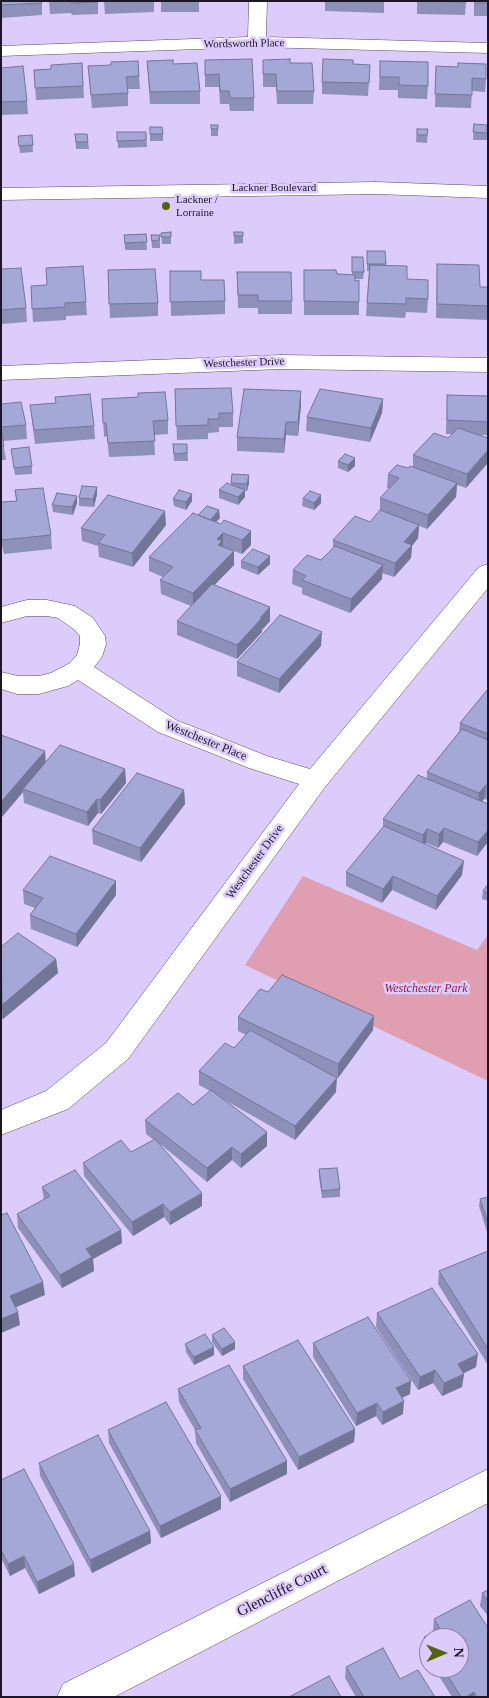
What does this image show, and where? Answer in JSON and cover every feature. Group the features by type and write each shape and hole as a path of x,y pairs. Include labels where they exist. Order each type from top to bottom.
{"street":[{"path":"257,42 258,1"},
{"name":"Wordsworth Place","path":"1,50 257,42 488,48"},
{"name":"Lackner Boulevard","path":"1,194 221,188 376,188 488,192"},
{"name":"Westchester Drive","path":"1,373 281,362 488,365"},
{"name":"Westchester Drive","path":"1,1123 57,1100 117,1051 316,780 488,572"},
{"path":"1,615 27,608 47,608 66,612 84,624 92,636 89,657 79,669 59,680 38,685 17,685 1,680"},
{"name":"Westchester Place","path":"79,669 167,726 258,762 316,780"},
{"name":"Glencliffe Court","path":"76,1697 488,1485"}],"green space":[{"name":"Westchester Park","path":"303,876 477,950 488,935 488,1081 245,965"}],"building":[{"path":"1,1 41,1 42,3 1,5"},
{"path":"70,1 98,1 98,2 71,3"},
{"path":"417,1 466,1 466,2"},
{"path":"475,1 488,1 488,3 475,3"},
{"path":"252,59 254,98 230,98 229,91 220,91 219,74 205,75 205,60"},
{"path":"290,59 290,63 312,63 314,91 277,91 276,74 263,74 263,60"},
{"path":"323,59 353,60 353,64 370,65 369,83 322,82"},
{"path":"173,60 173,64 197,63 200,91 150,92 147,61"},
{"path":"138,61 139,76 126,77 128,93 91,95 88,66 111,65 111,62"},
{"path":"380,61 428,62 428,86 399,85 399,77 380,77"},
{"path":"82,63 83,86 35,88 34,70 51,69 51,65"},
{"path":"458,63 486,64 486,79 472,78 472,95 435,94 436,66 458,67"},
{"path":"23,66 27,101 1,102 1,68"},
{"path":"474,124 487,125 487,133 473,132"},
{"path":"211,125 218,125 218,129 211,129"},
{"path":"150,127 162,127 163,134 150,134"},
{"path":"417,129 428,129 427,135 417,135"},
{"path":"117,132 146,132 146,140 117,141"},
{"path":"75,134 87,134 88,142 76,142"},
{"path":"32,135 33,145 19,146 18,136"},
{"path":"171,232 171,237 161,237 161,233"},
{"path":"234,232 243,232 243,236 234,236"},
{"path":"146,234 147,242 125,243 124,235"},
{"path":"151,235 160,235 159,240 152,241"},
{"path":"367,251 385,251 386,264 367,264"},
{"path":"352,257 363,257 364,272 352,272"},
{"path":"437,264 479,265 480,287 488,287 488,306 437,304"},
{"path":"370,265 407,266 407,279 428,280 428,299 406,298 406,304 367,303"},
{"path":"83,266 86,302 65,303 65,307 32,309 31,286 47,285 46,268"},
{"path":"21,268 26,308 1,310 1,269"},
{"path":"155,269 158,303 109,304 108,270"},
{"path":"304,270 336,270 337,274 355,275 355,281 359,280 359,302 304,301"},
{"path":"170,271 201,271 201,280 224,280 225,301 170,302"},
{"path":"237,272 291,272 292,301 258,301 258,295 238,295"},
{"path":"231,388 233,413 219,413 219,419 208,419 208,425 176,426 175,389"},
{"path":"244,389 301,391 298,422 286,422 284,439 237,437"},
{"path":"320,389 383,399 371,428 307,417"},
{"path":"165,392 168,420 153,421 155,441 108,443 106,423 103,423 102,399 138,397 138,393"},
{"path":"90,394 94,426 34,430 30,405 56,403 55,397"},
{"path":"447,395 488,396 488,422 447,420"},
{"path":"21,402 26,425 1,427 1,404"},
{"path":"458,428 488,438 488,450 467,474 413,455 434,433 448,438"},
{"path":"1,429 4,446 1,446"},
{"path":"173,444 187,444 187,453 174,454"},
{"path":"29,447 32,466 14,468 11,449"},
{"path":"345,454 355,458 348,465 338,461"},
{"path":"397,465 408,468 410,466 457,483 428,515 380,498 399,478 388,474"},
{"path":"232,474 249,475 247,484 231,483"},
{"path":"227,483 245,490 238,497 219,490"},
{"path":"82,486 97,487 93,499 79,498"},
{"path":"43,488 51,535 2,540 1,502 17,501 15,490"},
{"path":"179,490 192,494 186,502 173,499"},
{"path":"310,491 321,495 314,503 303,498"},
{"path":"57,493 77,496 72,507 52,505"},
{"path":"108,495 165,511 132,553 98,543 105,535 81,528"},
{"path":"207,506 219,510 210,520 198,515"},
{"path":"380,510 419,525 404,542 412,545 395,563 333,540 355,516 370,522"},
{"path":"193,513 221,524 224,520 251,531 242,540 223,533 217,539 222,541 218,545 234,551 193,593 160,580 173,567 149,557"},
{"path":"335,546 383,565 351,599 302,580 306,576 293,570 307,555 321,560"},
{"path":"253,549 270,556 258,567 241,561"},
{"path":"212,584 270,607 237,645 177,621"},
{"path":"280,615 322,632 279,679 237,662"},
{"path":"488,689 488,734 460,723"},
{"path":"462,729 488,740 488,785 479,793 427,772"},
{"path":"1,735 45,751 1,802"},
{"path":"60,745 125,769 100,800 97,799 87,812 23,789"},
{"path":"137,773 184,790 140,848 92,830"},
{"path":"418,775 488,804 488,830 478,842 444,828 439,834 427,829 423,835 383,819"},
{"path":"384,826 464,861 437,896 393,876 383,889 346,872"},
{"path":"50,856 116,881 76,934 30,915 43,898 23,890"},
{"path":"488,884 488,893 483,891"},
{"path":"18,933 56,959 2,1005 1,947"},
{"path":"282,975 374,1016 338,1064 238,1017 260,989 268,992"},
{"path":"250,1030 337,1078 295,1126 199,1071 225,1043 234,1048"},
{"path":"211,1090 267,1132 241,1154 232,1147 207,1168 145,1120 178,1093 193,1105"},
{"path":"155,1139 202,1193 170,1212 163,1204 132,1222 83,1163 121,1140 131,1152"},
{"path":"337,1168 340,1189 322,1191 319,1169"},
{"path":"75,1170 121,1230 86,1249 92,1257 60,1275 17,1214 50,1196 42,1187"},
{"path":"488,1197 488,1223 480,1199"},
{"path":"7,1213 43,1282 10,1296 18,1312 1,1319 1,1215"},
{"path":"488,1251 488,1349 439,1271"},
{"path":"432,1288 478,1354 458,1364 464,1374 444,1383 435,1370 420,1377 377,1313"},
{"path":"368,1317 411,1381 396,1388 404,1401 383,1412 377,1403 357,1413 313,1343"},
{"path":"224,1328 235,1342 222,1349 212,1335"},
{"path":"205,1334 214,1347 194,1357 185,1344"},
{"path":"298,1340 355,1429 299,1457 243,1366"},
{"path":"229,1365 287,1461 230,1489 195,1430 201,1428 178,1389"},
{"path":"166,1402 221,1496 160,1526 108,1430"},
{"path":"98,1435 150,1531 90,1560 39,1463"},
{"path":"24,1469 74,1564 37,1582 24,1556 8,1564 1,1550 1,1480"},
{"path":"488,1590 488,1601 482,1593"},
{"path":"470,1600 488,1628 488,1697 477,1697 474,1692 466,1697 461,1697 449,1678 469,1678 469,1628 439,1628 434,1619"},
{"path":"383,1648 400,1679 418,1670 419,1678 423,1678 435,1697 364,1697 346,1667"},
{"path":"329,1676 341,1697 289,1697"}],"place":[{"name":"Lackner / Lorraine","path":"166,206"}]}
